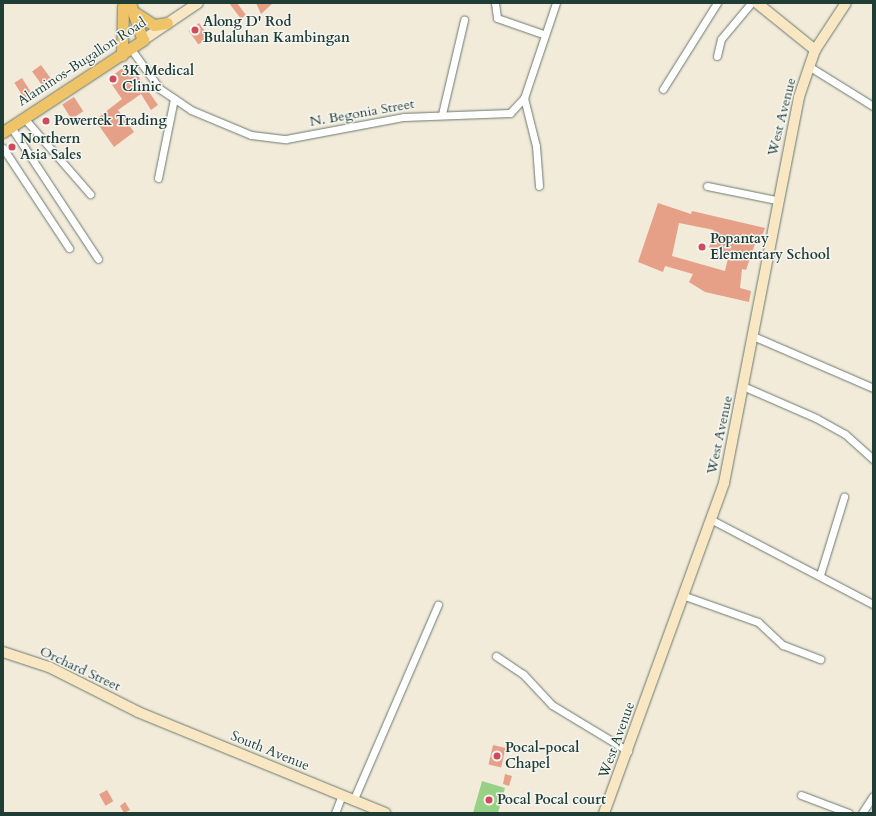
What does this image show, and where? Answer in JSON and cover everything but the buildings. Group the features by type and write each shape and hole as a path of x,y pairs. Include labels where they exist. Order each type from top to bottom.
{"main road":[{"path":"128,6 154,25 167,24"},
{"path":"128,6 143,40"},
{"path":"126,52 128,6"},
{"name":"Alaminos-Bugallon Road","path":"7,129 143,40"}],"street":[{"name":"Alaminos-Bugallon Road","path":"143,40 198,3"},
{"path":"495,3 497,18 543,34"},
{"name":"N. Begonia Street","path":"126,52 160,88 174,99 230,128 286,139 389,118 442,114 504,114 514,110 524,98 543,34 556,3"},
{"path":"662,89 717,3"},
{"path":"717,56 721,39 751,3"},
{"path":"758,3 815,50"},
{"name":"West Avenue","path":"604,813 628,751 682,595 712,520 745,387 776,200 798,97 815,50 846,3"},
{"path":"442,114 464,20"},
{"path":"810,67 873,106"},
{"path":"524,98 536,146 539,186"},
{"path":"158,178 174,99"},
{"path":"24,118 90,194"},
{"path":"7,129 98,259"},
{"path":"3,148 69,248"},
{"path":"707,186 776,200"},
{"path":"753,336 873,388"},
{"path":"745,387 816,418 845,434 873,458"},
{"path":"820,575 844,497"},
{"path":"712,520 873,604"},
{"path":"682,595 758,622 783,645 820,659"},
{"path":"353,800 438,606"},
{"name":"Orchard Street","path":"3,652 49,667 144,714"},
{"path":"496,656 523,674 552,705 628,751"},
{"name":"South Avenue","path":"144,714 342,795 353,800 365,810 385,813"},
{"path":"335,813 342,795"},
{"path":"801,795 849,813"},
{"path":"862,813 873,796"}],"green space":[{"name":"Pocal Pocal court","path":"482,781 505,788 498,813 473,813"}],"place":[{"name":"Along D' Rod Bulaluhan Kambingan","path":"195,30"},
{"name":"3K Medical Clinic","path":"113,79"},
{"name":"Powertek Trading","path":"46,121"},
{"name":"Northern Asia Sales","path":"12,147"},
{"name":"Popantay Elementary School","path":"702,247"},
{"name":"Pocal-pocal Chapel","path":"497,756"},
{"name":"Pocal Pocal court","path":"489,800"}]}
